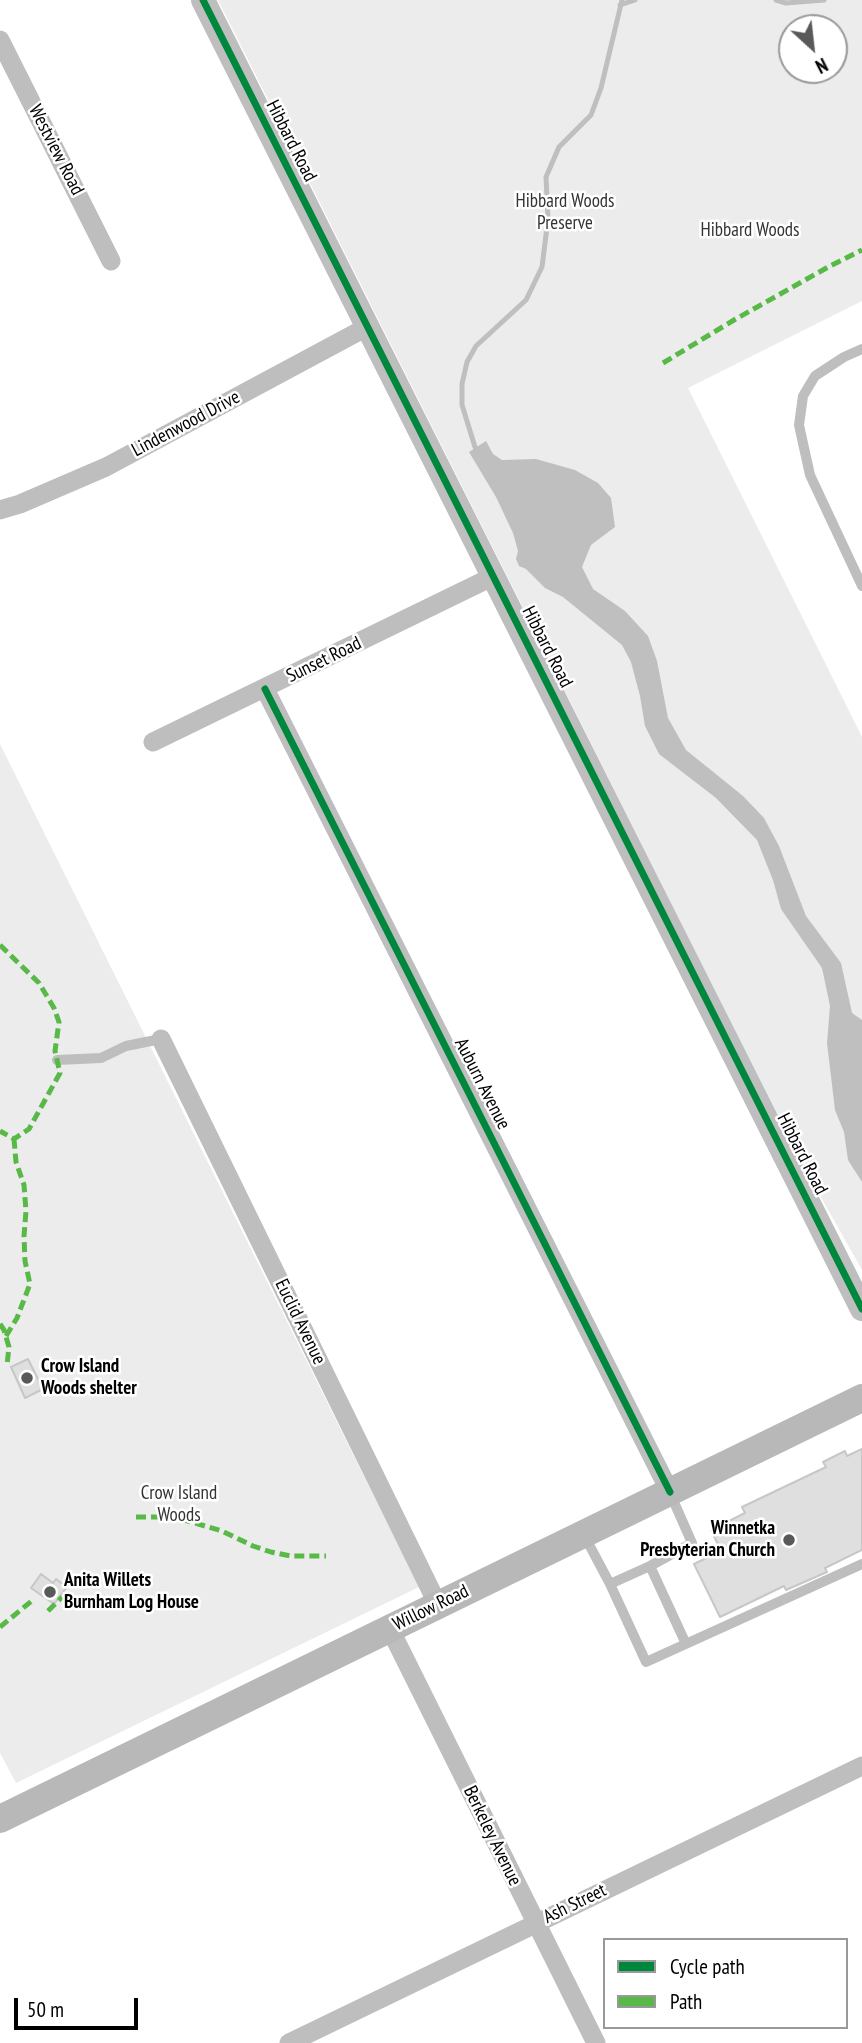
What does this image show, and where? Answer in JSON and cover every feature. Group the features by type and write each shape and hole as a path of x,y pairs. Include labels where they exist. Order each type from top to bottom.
{"main road":[{"name":"Willow Road","path":"0,1819 862,1398"}],"street":[{"name":"Hibbard Road","path":"203,0 862,1309"},
{"name":"Westview Road","path":"0,40 111,261"},
{"name":"Lindenwood Drive","path":"0,510 106,467 367,327"},
{"name":"Sunset Road","path":"153,742 494,576"},
{"name":"Auburn Avenue","path":"265,689 670,1492"},
{"name":"Euclid Avenue","path":"161,1039 438,1605"},
{"name":"Berkeley Avenue","path":"390,1629 596,2043"},
{"name":"Ash Street","path":"289,2043 862,1766"}],"lane":[{"path":"862,349 815,376 803,396 799,425 810,475 862,586"},
{"path":"57,1060 101,1058 127,1046 161,1039"},
{"path":"610,1584 692,1543 670,1492"},
{"path":"583,1534 610,1584 646,1662 862,1564"},
{"path":"650,1566 686,1644"}],"green space":[{"name":"Hibbard Woods Preserve","path":"218,0 862,0 862,301 688,388 862,737 862,1270 814,1185"},
{"name":"Crow Island Woods","path":"0,744 419,1587 16,1783 0,1753"}],"shaded area":[{"path":"486,441 493,454 502,460 536,459 575,470 598,483 611,498 615,527 591,545 582,567 593,589 625,611 648,636 657,661 668,718 686,750 743,796 764,818 779,846 806,916 841,963 852,1013 862,1020 862,1182 848,1160 844,1132 835,1110 827,1043 830,1006 822,968 781,909 757,840 716,798 659,754 645,726 631,662 622,645 563,597 545,588 526,569 519,566 513,533 496,497 469,452"}],"building":[{"name":"Crow Island Woods shelter","path":"28,1359 43,1389 25,1398 11,1367"},
{"name":"Winnetka Presbyterian Church","path":"862,1449 862,1550 825,1568 827,1572 786,1590 784,1586 720,1617 694,1564 721,1551 711,1530 745,1513 742,1507 826,1467 823,1462 845,1451 847,1456"},
{"name":"Anita Willets Burnham Log House","path":"41,1574 53,1583 56,1579 67,1587 54,1604 31,1588"}],"waterway":[{"path":"478,452 462,405 462,384 467,362 476,346 526,300 542,267 548,219 546,177 559,147 591,115 601,88 622,0"},
{"path":"620,5 635,0"},
{"path":"776,0 786,3 824,0"}],"marked path":[{"path":"663,363 734,320 862,250"},
{"path":"0,945 39,983 54,1008 59,1022 55,1051 60,1073 29,1129 14,1139 0,1131"},
{"path":"6,1336 17,1318 30,1284 25,1261 24,1185 16,1162 14,1139"},
{"path":"0,1324 9,1347 7,1365"},
{"path":"136,1517 181,1519 222,1531 271,1552 291,1556 326,1556"},
{"path":"48,1611 62,1597"},
{"path":"0,1627 34,1599"}],"cycle path":[{"path":"203,0 862,1309"},
{"path":"265,689 670,1492"}],"place":[{"name":"Crow Island Woods shelter","path":"27,1378"},
{"name":"Winnetka Presbyterian Church","path":"789,1540"},
{"name":"Anita Willets Burnham Log House","path":"50,1592"}],"park label":[{"name":"Hibbard Woods","path":"750,231"}]}
